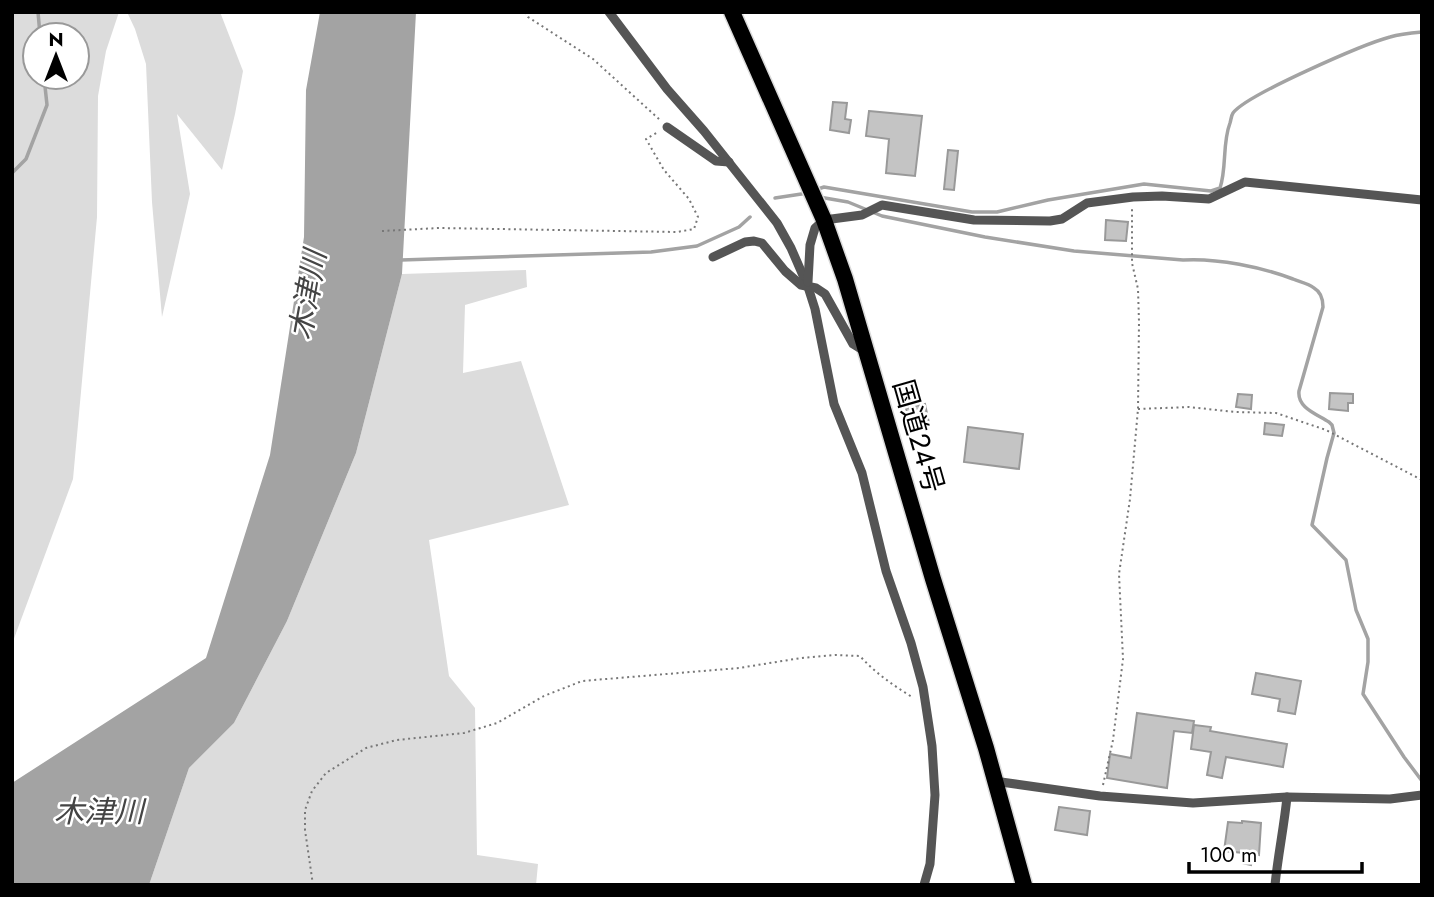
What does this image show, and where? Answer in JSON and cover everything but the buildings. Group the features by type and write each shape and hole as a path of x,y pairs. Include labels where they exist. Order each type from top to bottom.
{"highway":[{"name":"国道24号","path":"732,12 822,215 845,279 986,748 1024,885"}],"street":[{"path":"609,12 667,89 777,223 808,287 834,404 862,473 886,571 923,687 936,795 930,864 924,885"},
{"path":"667,127 716,161 729,162"},
{"path":"808,287 810,245 822,215 862,215 882,205 974,220 1050,221 1062,219 1087,203 1162,196 1209,199 1245,182 1422,200"},
{"path":"713,257 745,242 762,243 785,271 801,285 816,288 825,294 853,344 868,353"},
{"path":"994,781 1100,796 1193,803 1287,797 1390,799 1422,795"},
{"path":"1275,885 1287,797"}],"path":[{"path":"382,231 439,228 677,232 694,229 698,217 689,199 664,170 646,139 667,127 593,60 528,17 525,12"},
{"path":"1100,796 1113,740 1123,659 1119,575 1138,409 1138,289 1132,262 1133,197"},
{"path":"1138,409 1189,407 1276,413 1326,430 1422,480"},
{"path":"313,885 305,830 305,810 312,791 326,773 377,744 464,733 497,723 544,696 582,681 739,668 800,658 860,656 891,684 925,705"}],"shaded area":[{"path":"12,12 119,12 106,51 98,96 97,217 73,479 12,644"},
{"path":"127,12 220,12 243,71 222,170 177,114 190,194 162,317 152,202 146,64"},
{"path":"526,270 527,287 465,305 463,373 521,361 569,505 429,540 449,676 475,708 477,855 538,864 536,885 149,885 189,768 234,723 287,621 356,453 402,274"}],"water":[{"name":"木津川","path":"320,12 416,12 402,274 356,453 287,621 234,723 189,768 149,885 12,885 12,783 206,658 270,455 304,237 306,90"}],"waterway":[{"path":"38,12 39,21"},
{"path":"815,190 824,187 972,212 997,212 1048,200 1144,184 1211,191 1220,188 1228,131 1233,113 1242,105 1282,83 1356,49 1394,36 1422,32"},
{"path":"12,173 26,159 47,105 46,91"},
{"path":"775,198 808,193"},
{"path":"819,197 848,202 882,216 985,237 1074,251 1239,264 1281,275 1309,285 1318,292 1323,307 1299,397 1304,406 1332,425 1334,433 1312,525 1346,560 1356,610 1368,639 1363,694 1422,781"},
{"path":"401,260 651,252 697,246 739,227 750,217"}]}
